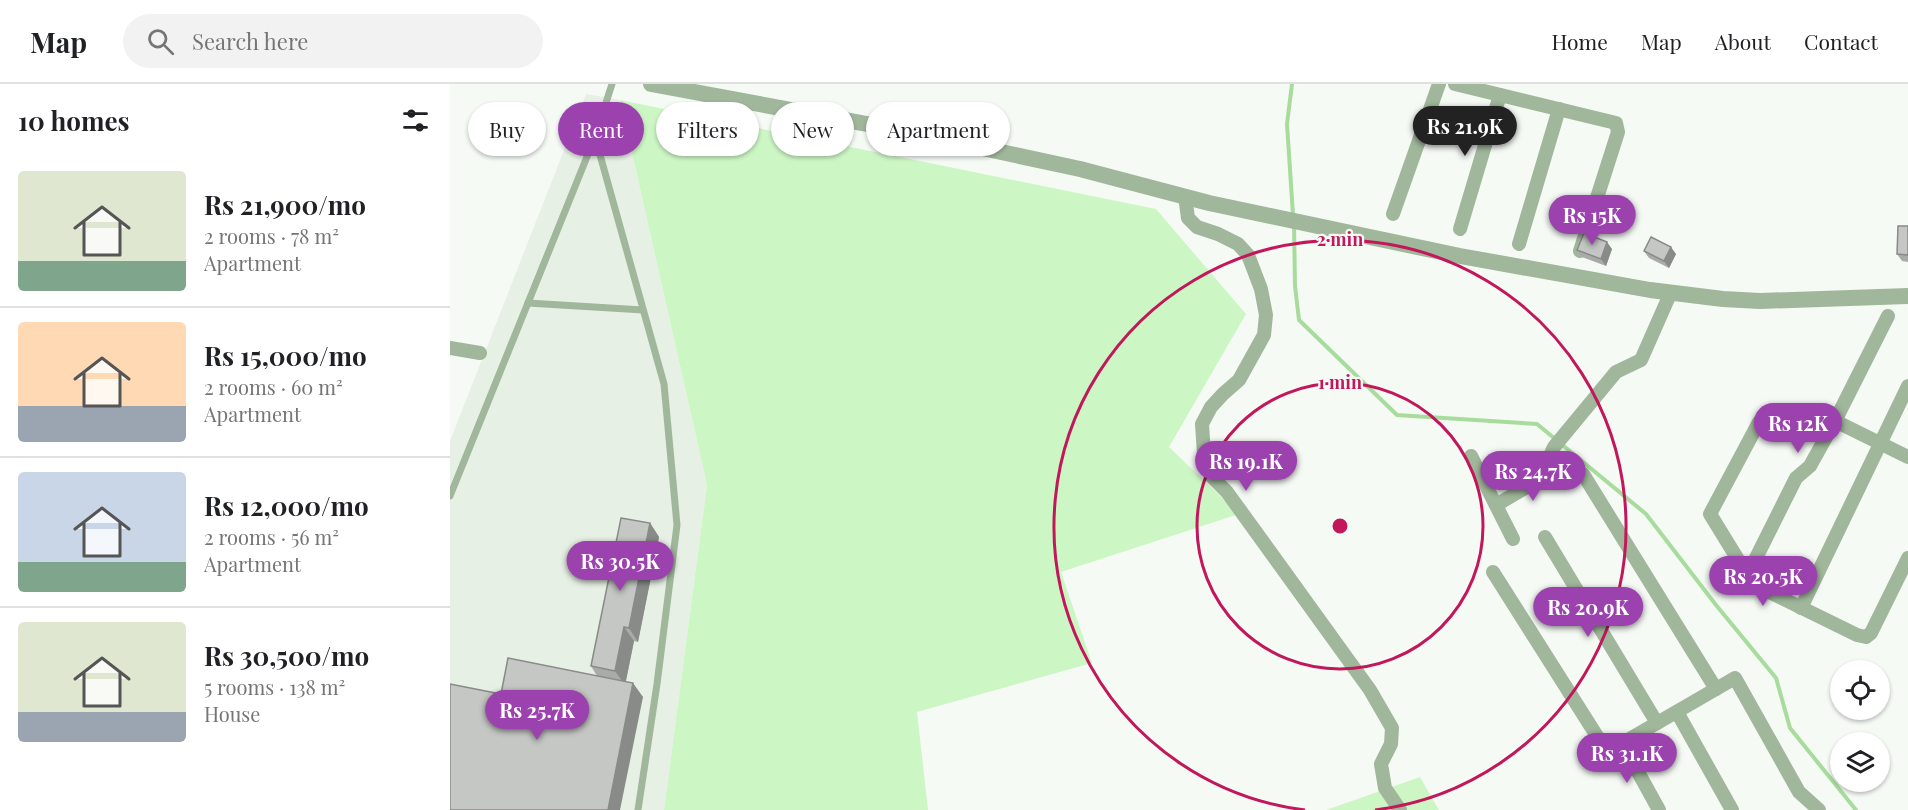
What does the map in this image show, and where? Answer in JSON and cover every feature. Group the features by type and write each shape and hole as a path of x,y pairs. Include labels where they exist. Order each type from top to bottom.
{"street":[{"path":"651,84 906,132 1080,168 1185,196 1460,256 1671,292 1760,301 1908,296"},
{"path":"1393,214 1439,84"},
{"path":"1455,84 1616,123 1618,128 1580,251"},
{"path":"1460,229 1500,95"},
{"path":"1519,244 1559,109"},
{"path":"1185,196 1188,218 1197,227 1238,244 1248,255 1261,288 1266,315 1264,335 1239,380 1211,407 1202,424 1204,454 1212,477 1227,492 1364,681 1392,728 1391,744 1381,764 1384,788 1400,810"},
{"path":"1671,292 1641,360 1616,372 1554,447 1550,456 1554,471 1568,478 1583,474 1716,689"},
{"path":"1747,576 1796,478 1810,466 1888,316"},
{"path":"450,348 480,353"},
{"path":"1801,608 1908,386"},
{"path":"1835,421 1908,457"},
{"path":"1759,422 1710,514 1752,584 1857,635 1866,637 1871,633 1908,558"},
{"path":"1471,456 1513,539"},
{"path":"1496,505 1554,471"},
{"path":"1545,537 1657,723"},
{"path":"1492,572 1607,752 1735,678 1799,792 1819,810"},
{"path":"1677,711 1734,810 1740,808 1742,810"},
{"path":"1622,743 1659,810"}],"lane":[{"path":"606,102 612,84"},
{"path":"450,496 587,156"},
{"path":"600,156 664,384 677,525 639,810"},
{"path":"528,303 644,310"}],"shaded area":[{"path":"586,94 620,100 620,102 583,102"},
{"path":"562,156 633,156 707,485 664,810 450,810 450,441"}],"green space":[{"path":"644,105 656,107 656,156 759,156 759,128 771,131 771,156 854,156 854,148 866,150 866,156 895,156 1156,209 1246,314 1169,447 1239,514 1061,572 1092,663 917,712 928,810 664,810 707,485 633,156 644,156"},
{"path":"1420,777 1439,810 1326,810"}],"building":[{"path":"1898,226 1908,226 1908,255 1897,254"},
{"path":"1584,233 1607,242 1601,259 1577,250"},
{"path":"1651,237 1671,247 1664,261 1644,251"},
{"path":"621,518 650,523 629,628 624,627 615,671 591,666"},
{"path":"508,658 633,683 608,810 450,810 450,684 501,694"}],"waterway":[{"path":"1292,84 1287,124 1293,215"},
{"path":"1294,225 1295,286 1299,320 1397,415 1537,424 1646,514 1776,678 1790,728 1856,810"}]}
